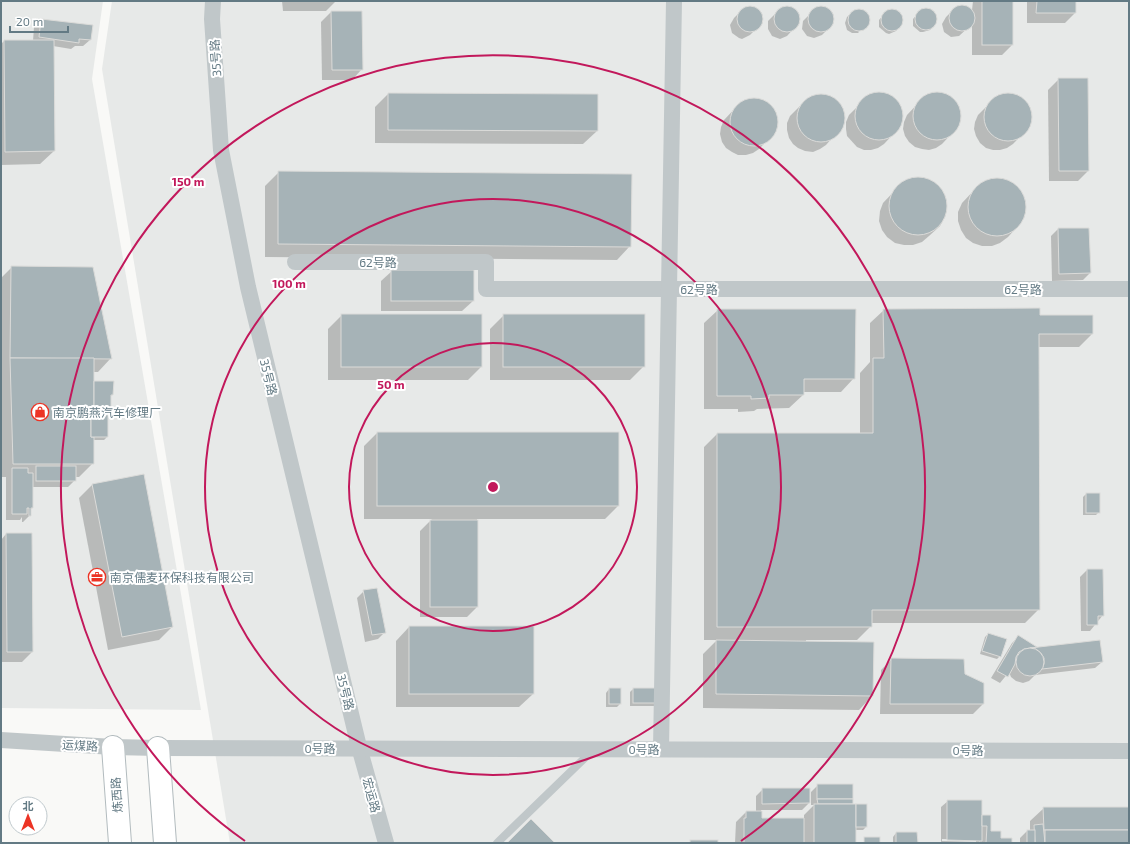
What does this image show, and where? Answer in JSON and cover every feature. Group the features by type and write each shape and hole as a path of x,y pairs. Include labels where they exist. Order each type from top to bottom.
{"main road":[{"name":"炼西路","path":"113,746 120,843"},
{"path":"158,748 166,843"}],"street":[{"name":"35号路","path":"213,1 212,19 221,150 245,272 359,748"},
{"path":"661,749 674,1"},
{"name":"62号路","path":"296,262 486,262 486,290 1129,289"},
{"name":"运煤路","path":"1,740 158,748"},
{"name":"0号路","path":"158,748 1129,751"},
{"name":"宏运路","path":"359,748 386,843"}],"lane":[{"path":"497,843 593,750"}],"shaded area":[{"path":"1,1 103,1 92,79 201,710 1,708"},
{"path":"112,1 1129,1 1129,843 230,843 102,69"}],"building":[{"path":"982,1 1013,1 1013,45 982,45"},
{"path":"1037,1 1076,1 1076,13 1036,13"},
{"path":"962,5 971,9 975,18 971,27 962,31 953,27 949,18 953,9"},
{"path":"750,6 759,10 763,19 759,28 750,32 741,28 737,19 741,10"},
{"path":"787,6 796,10 800,19 796,28 787,32 778,28 774,19 778,10"},
{"path":"821,6 830,10 834,19 830,28 821,32 812,28 808,19 812,10"},
{"path":"926,8 934,11 937,19 934,27 926,30 918,27 915,19 918,11"},
{"path":"859,9 867,12 870,20 867,28 859,31 851,28 848,20 851,12"},
{"path":"892,9 900,12 903,20 900,28 892,31 884,28 881,20 884,12"},
{"path":"331,11 362,11 363,70 332,70"},
{"path":"41,19 93,25 91,40 79,39 79,43 39,37"},
{"path":"4,40 54,40 55,151 5,152"},
{"path":"1058,78 1088,78 1089,171 1059,171"},
{"path":"879,92 888,94 896,99 901,107 903,116 901,125 896,133 888,138 879,140 870,138 862,133 857,125 855,116 857,107 862,99 870,94"},
{"path":"937,92 946,94 954,99 959,107 961,116 959,125 954,133 946,138 937,140 928,138 920,133 915,125 913,116 915,107 920,99 928,94"},
{"path":"388,93 598,94 598,131 388,130"},
{"path":"1008,93 1017,95 1025,100 1030,108 1032,117 1030,126 1025,134 1017,139 1008,141 999,139 991,134 986,126 984,117 986,108 991,100 999,95"},
{"path":"821,94 830,96 838,101 843,109 845,118 843,127 838,135 830,140 821,142 812,140 804,135 799,127 797,118 799,109 804,101 812,96"},
{"path":"754,98 763,100 771,105 776,113 778,122 776,131 771,139 763,144 754,146 745,144 737,139 732,131 730,122 732,113 737,105 745,100"},
{"path":"278,171 632,174 631,247 278,244"},
{"path":"912,177 924,177 939,185 947,200 947,212 939,227 924,235 912,235 897,227 889,212 889,200 897,185"},
{"path":"991,178 1003,178 1018,186 1026,201 1026,213 1018,228 1003,236 991,236 976,228 968,213 968,201 976,186"},
{"path":"1058,228 1089,228 1091,273 1059,274"},
{"path":"11,266 93,267 112,359 10,358"},
{"path":"391,270 474,270 474,301 391,301"},
{"path":"1040,308 1040,315 1093,315 1093,334 1039,334 1040,610 872,610 872,627 717,627 717,433 873,433 873,358 884,358 883,309"},
{"path":"717,309 856,309 855,379 804,379 804,395 769,395 769,398 751,399 751,396 717,396"},
{"path":"341,314 482,314 482,367 341,367"},
{"path":"503,314 645,314 645,367 503,367"},
{"path":"10,358 94,358 94,414 91,414 91,437 94,437 94,464 13,464"},
{"path":"94,381 114,381 113,395 111,395 111,414 94,414"},
{"path":"91,414 108,415 108,437 91,437"},
{"path":"377,432 619,432 619,506 377,506"},
{"path":"36,466 76,466 76,481 36,481"},
{"path":"12,468 28,468 28,473 33,473 33,508 31,508 31,516 29,516 29,508 27,508 27,514 12,514"},
{"path":"144,474 173,627 122,637 92,484"},
{"path":"1086,493 1100,493 1100,513 1086,513"},
{"path":"430,520 478,520 478,607 430,607"},
{"path":"6,533 32,533 33,652 7,652"},
{"path":"1087,569 1103,569 1104,616 1098,616 1098,625 1087,625"},
{"path":"377,588 386,633 372,635 363,590"},
{"path":"409,626 534,626 534,694 409,694"},
{"path":"988,633 1007,639 1001,657 982,651"},
{"path":"1018,635 1037,647 1024,649 1019,652 1008,677 997,671"},
{"path":"716,640 874,642 873,696 716,694"},
{"path":"1100,640 1103,662 1042,669 1044,658 1036,649 1030,648"},
{"path":"1030,648 1040,652 1044,662 1040,672 1030,676 1020,672 1016,662 1020,652"},
{"path":"891,658 964,659 965,674 984,683 984,704 890,704"},
{"path":"609,688 621,688 621,704 609,704"},
{"path":"633,688 660,688 660,703 633,703"},
{"path":"817,784 853,784 853,799 817,799"},
{"path":"762,788 810,788 810,803 762,804"},
{"path":"817,799 853,799 853,804 818,804"},
{"path":"947,800 982,800 982,841 947,840"},
{"path":"814,804 856,804 856,843 814,843"},
{"path":"856,804 867,804 867,827 856,827"},
{"path":"1043,807 1129,807 1129,830 1044,830"},
{"path":"746,811 762,811 762,818 804,818 804,843 744,843 744,818 746,818"},
{"path":"982,815 991,815 991,831 1001,831 1001,838 1012,838 1012,843 986,843 987,826 982,826"},
{"path":"531,819 555,843 507,843"},
{"path":"1043,824 1045,843 1035,843 1034,825"},
{"path":"1027,830 1035,830 1035,843 1027,843"},
{"path":"1045,830 1129,830 1129,843 1045,843"},
{"path":"896,832 917,832 918,843 896,843"},
{"path":"864,837 880,837 880,843 864,843"},
{"path":"690,840 718,840 718,843 690,843"}],"place":[{"name":"南京鹏燕汽车修理厂","path":"40,412"},
{"name":"南京儒麦环保科技有限公司","path":"97,577"}]}
